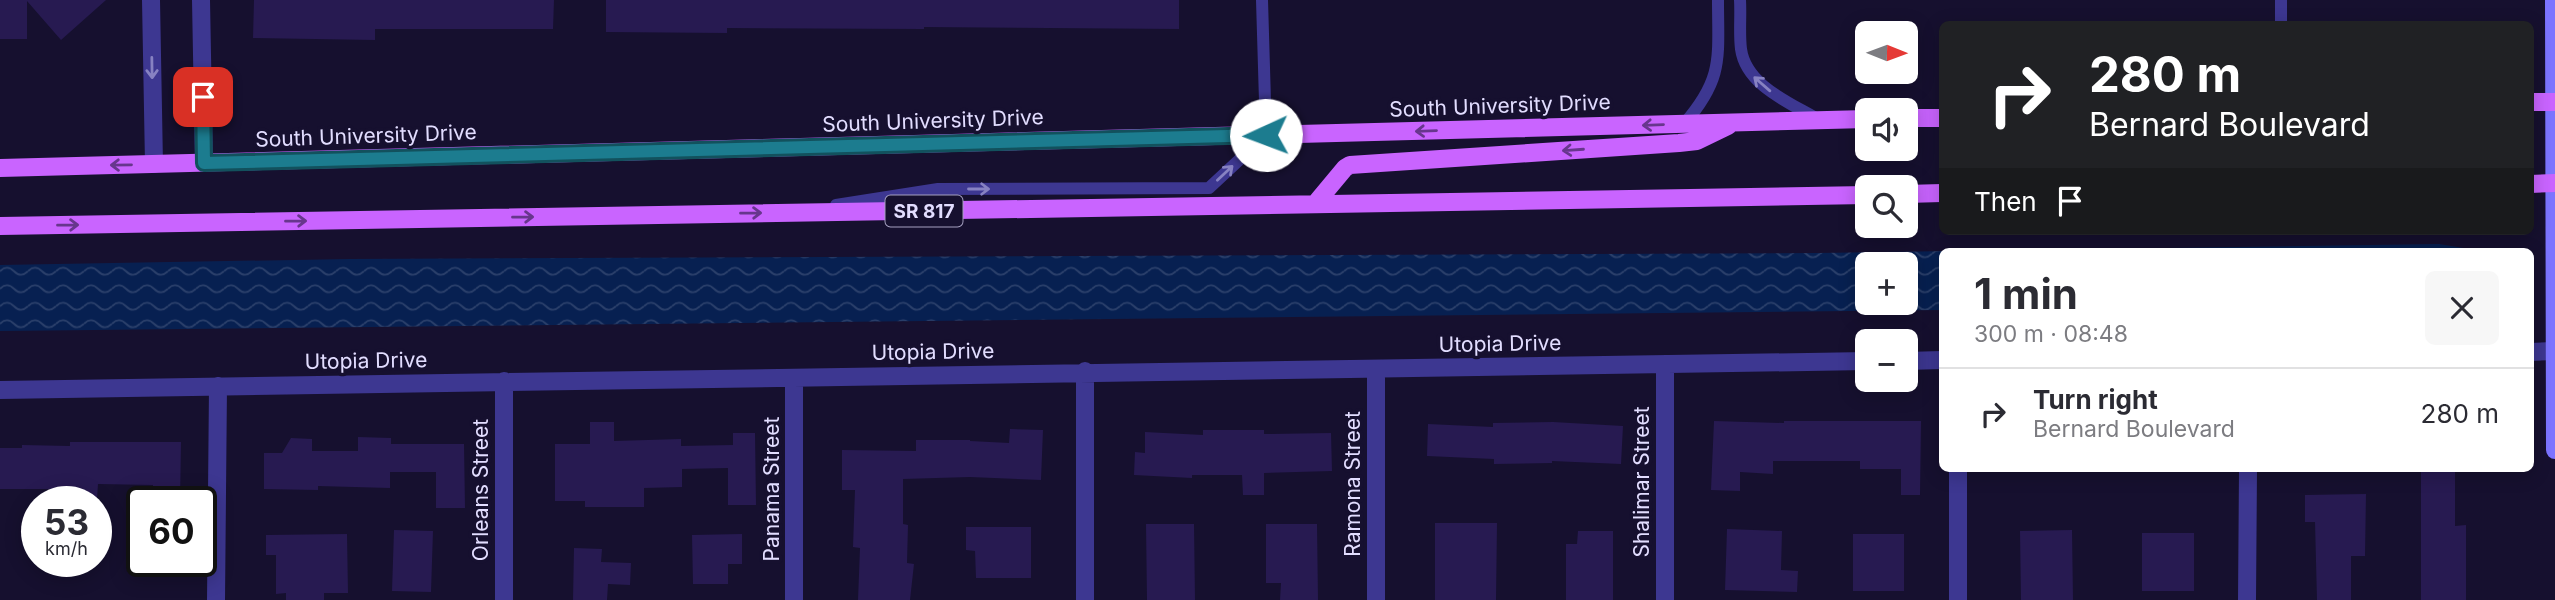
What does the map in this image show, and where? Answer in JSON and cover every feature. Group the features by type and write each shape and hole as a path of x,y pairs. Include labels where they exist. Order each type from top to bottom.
{"main road":[{"path":"2554,0 2555,450"},
{"path":"2534,103 2555,102"},
{"path":"1918,118 1939,118"},
{"name":"South University Drive","path":"0,167 1855,120"},
{"path":"1315,204 1350,165 1679,143 1697,141 1735,123"},
{"path":"2534,184 2554,183"},
{"path":"1918,194 1939,194"},
{"name":"SR 817","path":"0,226 1855,195"}],"street":[{"path":"151,0 154,164"},
{"path":"201,0 204,163"},
{"path":"2534,352 2554,351"},
{"path":"1918,361 1939,360"},
{"name":"Utopia Drive","path":"0,390 1855,361"},
{"name":"Shalimar Street","path":"1665,364 1665,600"},
{"name":"Ramona Street","path":"1376,369 1376,600"},
{"path":"1084,600 1085,372"},
{"name":"Panama Street","path":"794,378 794,600"},
{"name":"Orleans Street","path":"504,381 504,600"},
{"path":"216,600 218,386"},
{"path":"1958,472 1958,600"},
{"path":"2247,600 2248,472"}],"lane":[{"path":"790,213 938,189 1209,188 1266,135 1262,0"},
{"path":"1684,124 1701,104 1716,70 1718,0"},
{"path":"1740,0 1741,51 1746,66 1766,88 1819,121"},
{"path":"2281,0 2281,21"}],"water":[{"path":"2439,244 2464,248 2163,248"},
{"path":"1939,251 1939,310 1918,310 1918,252 1887,252"},
{"path":"1855,252 1855,311 0,331 0,265 351,259"}],"building":[{"path":"0,0 106,0 61,40 27,1 27,39 0,39"},
{"path":"254,0 554,0 553,29 375,29 375,40 253,38"},
{"path":"606,0 1179,0 1179,29 727,28 727,33 606,32"},
{"path":"1714,421 1921,421 1920,495 1901,495 1901,469 1860,469 1860,461 1773,461 1773,474 1740,472 1740,491 1711,490"},
{"path":"590,422 614,422 614,441 681,439 681,446 733,445 733,433 755,433 756,505 728,505 728,468 682,469 682,487 644,488 644,507 585,507 585,501 555,501 555,444 590,444"},
{"path":"1553,422 1623,426 1621,464 1552,461 1494,464 1494,459 1427,456 1428,424 1493,427 1493,423"},
{"path":"1010,429 1043,430 1041,480 970,477 903,479 903,524 908,525 907,563 914,564 910,600 858,600 860,548 853,547 855,490 842,490 842,450 916,451 916,440 1009,443"},
{"path":"1203,430 1264,430 1264,434 1331,433 1332,471 1264,473 1264,495 1243,495 1242,475 1192,475 1192,478 1134,475 1135,452 1145,453 1145,432 1203,435"},
{"path":"358,437 391,438 391,444 464,444 465,508 436,508 436,472 390,472 390,488 318,486 318,490 264,489 264,453 282,453 291,438 312,439 312,451 358,451"},
{"path":"70,442 181,442 180,486 98,484 0,489 0,448 22,448 22,445 70,446"},
{"path":"2421,472 2455,472 2455,526 2466,525 2466,600 2421,600"},
{"path":"2366,494 2365,556 2351,556 2351,600 2317,600 2315,522 2305,522 2305,495"},
{"path":"1435,523 1497,523 1496,600 1435,600"},
{"path":"1146,524 1194,524 1195,600 1147,600"},
{"path":"1266,524 1317,524 1318,600 1280,600 1281,583 1266,583"},
{"path":"966,527 1031,527 1031,578 976,578 975,551 966,550"},
{"path":"1727,529 1782,531 1781,570 1798,571 1797,592 1725,590"},
{"path":"394,530 433,531 431,592 392,591"},
{"path":"2072,530 2073,600 2021,600 2020,531"},
{"path":"1578,531 1613,531 1613,600 1566,600 1566,544 1577,544"},
{"path":"2142,533 2194,533 2194,591 2142,591"},
{"path":"347,534 348,593 324,593 324,600 286,600 286,593 276,594 276,555 266,555 266,535"},
{"path":"742,534 742,564 728,564 728,584 693,584 692,535"},
{"path":"1853,534 1904,534 1904,591 1853,591"},
{"path":"574,548 602,549 601,562 631,563 630,585 608,584 607,600 573,600"}],"route":[{"path":"203,97 204,163 1266,135"}]}
